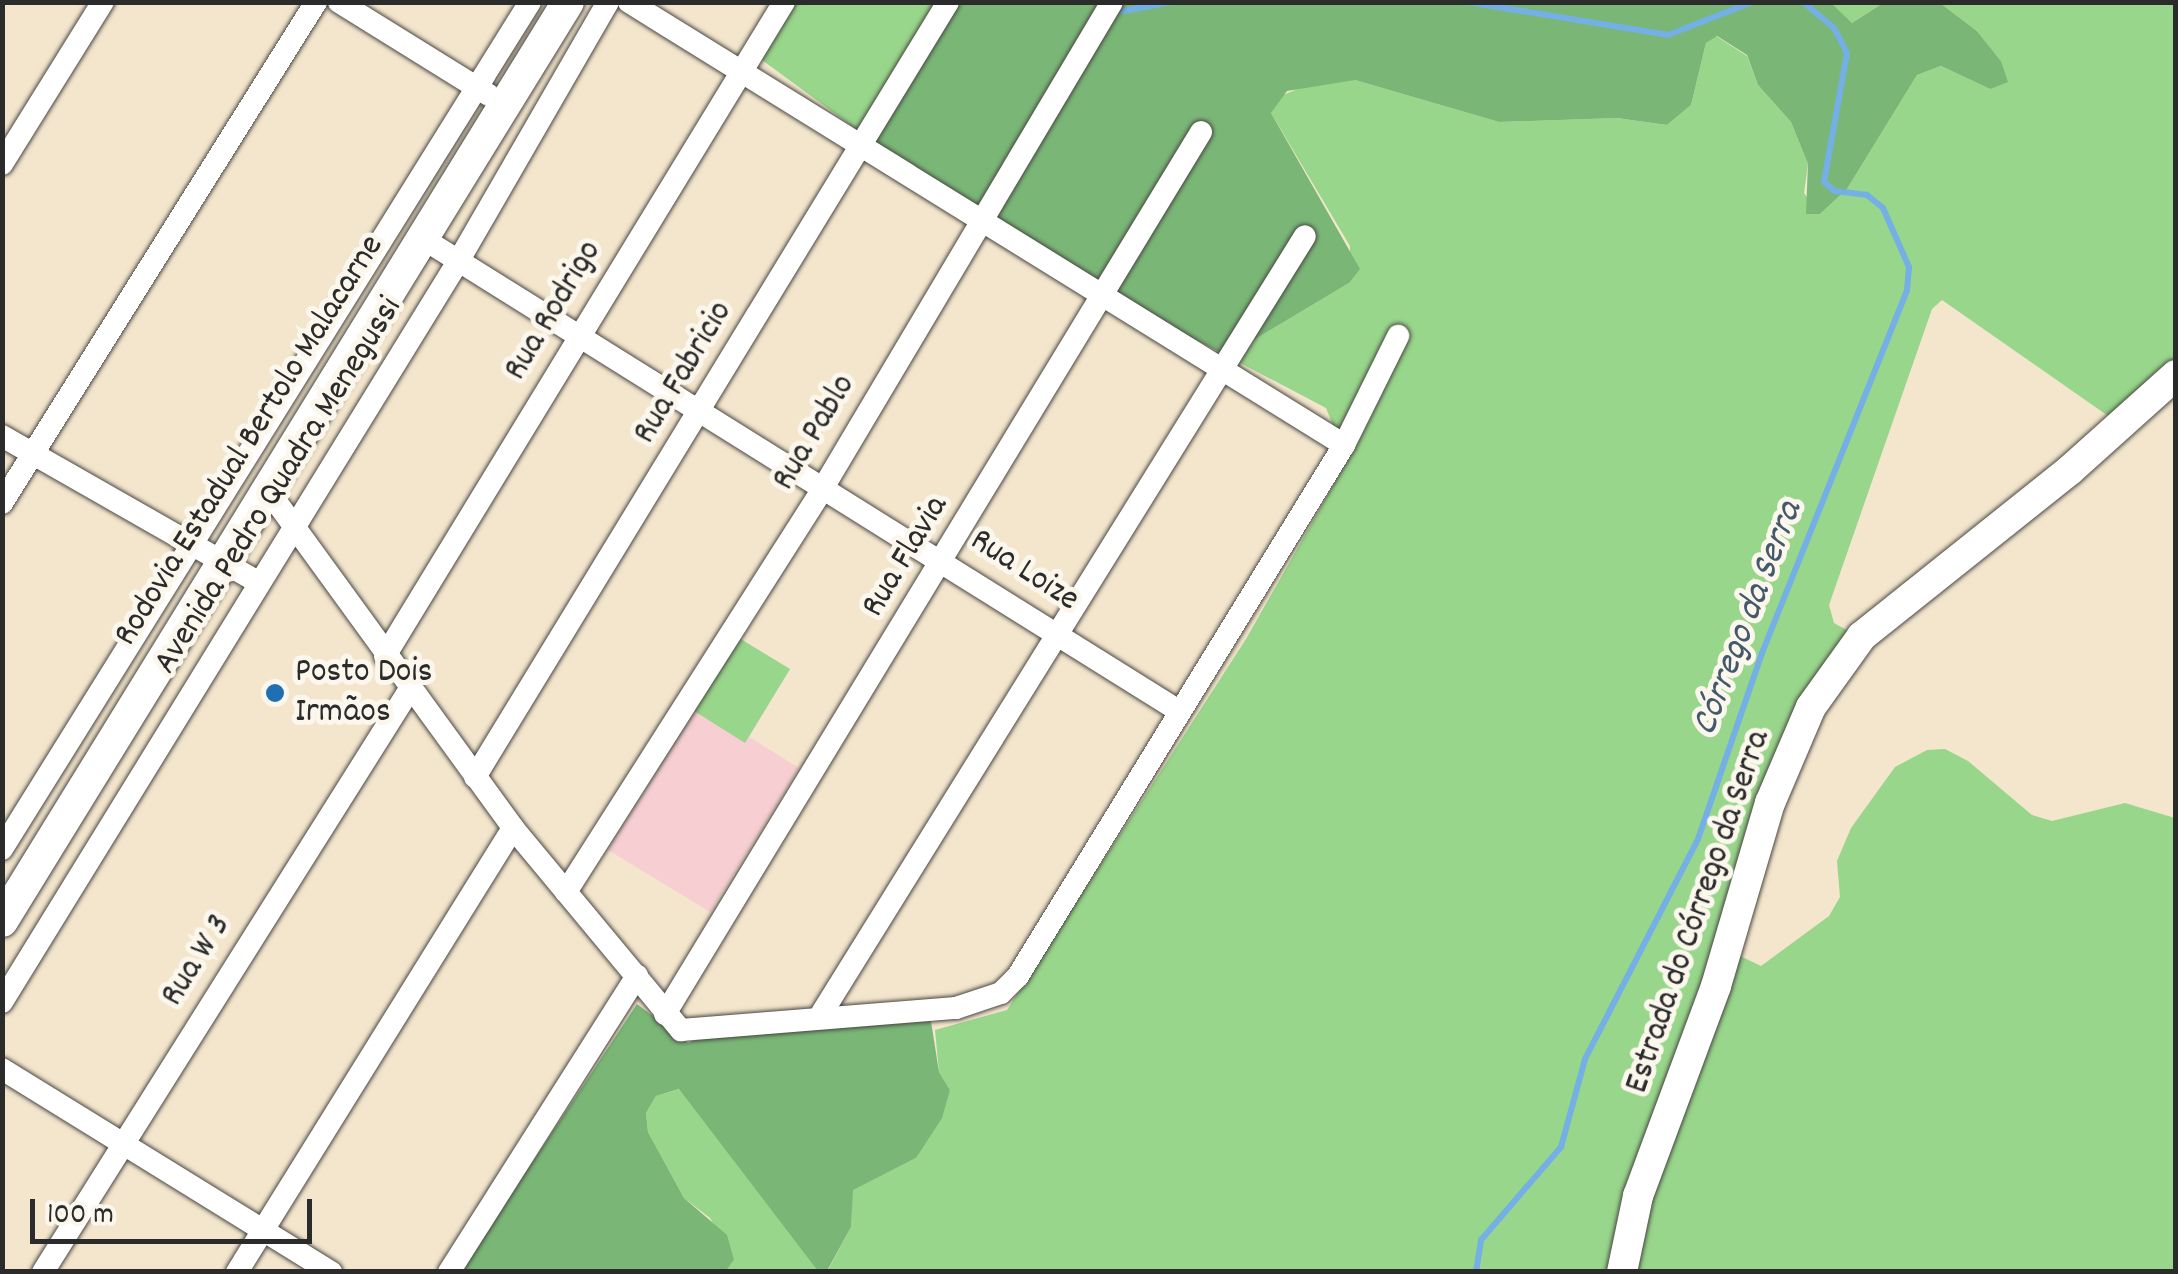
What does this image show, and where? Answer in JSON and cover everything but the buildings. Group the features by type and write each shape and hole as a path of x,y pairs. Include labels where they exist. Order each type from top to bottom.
{"main road":[{"name":"Rodovia Estadual Bertolo Malacarne","path":"2,922 422,238 492,96 568,2"}],"street":[{"path":"2,164 103,2"},
{"path":"2,503 316,2"},
{"path":"339,2 492,96"},
{"path":"2,849 193,546 492,96 530,2"},
{"name":"Avenida Pedro Quadra Menegussi","path":"2,1002 459,260 608,2"},
{"path":"629,2 1216,370 1344,445"},
{"name":"Rua Rodrigo","path":"385,656 784,2"},
{"name":"Rua Fabricio","path":"474,777 704,410 948,2"},
{"name":"Rua Pablo","path":"566,892 823,488 1112,2"},
{"name":"Rua Flavia","path":"665,1014 946,561 1201,132"},
{"path":"820,1016 1061,636 1216,370 1305,236"},
{"name":"Rua Loize","path":"422,238 946,561 1179,711"},
{"path":"268,489 474,777 665,1014 692,1032 820,1016 956,1008 1001,992 1018,976 1344,445 1398,336"},
{"name":"Estrada do Córrego da Serra","path":"1622,1272 1638,1196 1716,986 1770,803 1820,693 1862,636 2070,470 2176,375"},
{"path":"2,436 258,582"},
{"path":"150,680 186,702"},
{"name":"Rua W 3","path":"43,1272 410,688"},
{"path":"126,718 162,741"},
{"path":"237,1272 513,828"},
{"path":"449,1272 636,976"},
{"path":"2,1069 120,1146 331,1272"}],"shaded area":[{"path":"739,638 790,669 749,737 799,768 710,912 608,850"}],"green space":[{"path":"1830,2 1852,23 1883,3 1940,3 1977,31 2001,61 2008,82 1990,89 1941,66 1917,75 1847,189 1820,214 1806,214 1808,164 1791,122 1758,85 1747,55 1717,36 1706,43 1691,105 1667,125 1617,118 1499,122 1355,80 1287,91 1271,113 1360,269 1349,283 1227,356 1141,311 875,143 945,3"},
{"path":"784,3 945,3 875,143 754,54"},
{"path":"1830,3 1883,3 1852,23"},
{"path":"1940,3 2175,3 2175,371 2121,425 1942,300 1932,309 1829,605 1834,623 1859,637 1820,683 1732,952 1761,966 1829,916 1840,897 1837,861 1851,828 1895,767 1927,750 1945,749 1968,761 2032,815 2052,821 2125,803 2175,818 2175,1271 827,1272 851,1227 852,1190 916,1158 950,1090 939,1072 935,1030 1007,1010 1246,639 1347,461 1326,408 1227,356 1349,283 1350,246 1271,113 1278,97 1320,80 1355,80 1499,122 1617,118 1667,125 1691,105 1706,43 1716,36 1747,56 1758,85 1791,122 1808,164 1804,193 1820,214 1847,189 1917,75 1941,66 1990,89 2001,61 1977,31"},
{"path":"739,638 790,669 745,743 694,711"},
{"path":"637,1004 688,1043 741,1020 930,1015 939,1072 950,1090 942,1118 916,1158 853,1190 851,1227 827,1271 818,1271 679,1089 656,1096 646,1113 648,1132 684,1198 727,1235 734,1260 726,1271 460,1272"},
{"path":"680,1089 729,1146 819,1271 726,1271 734,1260 710,1218 684,1198 648,1132 646,1113 656,1096"}],"waterway":[{"path":"1123,11 1172,2"},
{"path":"1467,2 1668,35 1752,2"},
{"name":"Córrego da Serra","path":"1476,1272 1481,1240 1561,1147 1585,1059 1698,839 1762,653 1907,290 1909,267 1883,208 1867,195 1835,191 1824,182 1847,53 1834,28 1803,2"}],"place":[{"name":"Posto Dois Irmãos","path":"275,693"}]}
